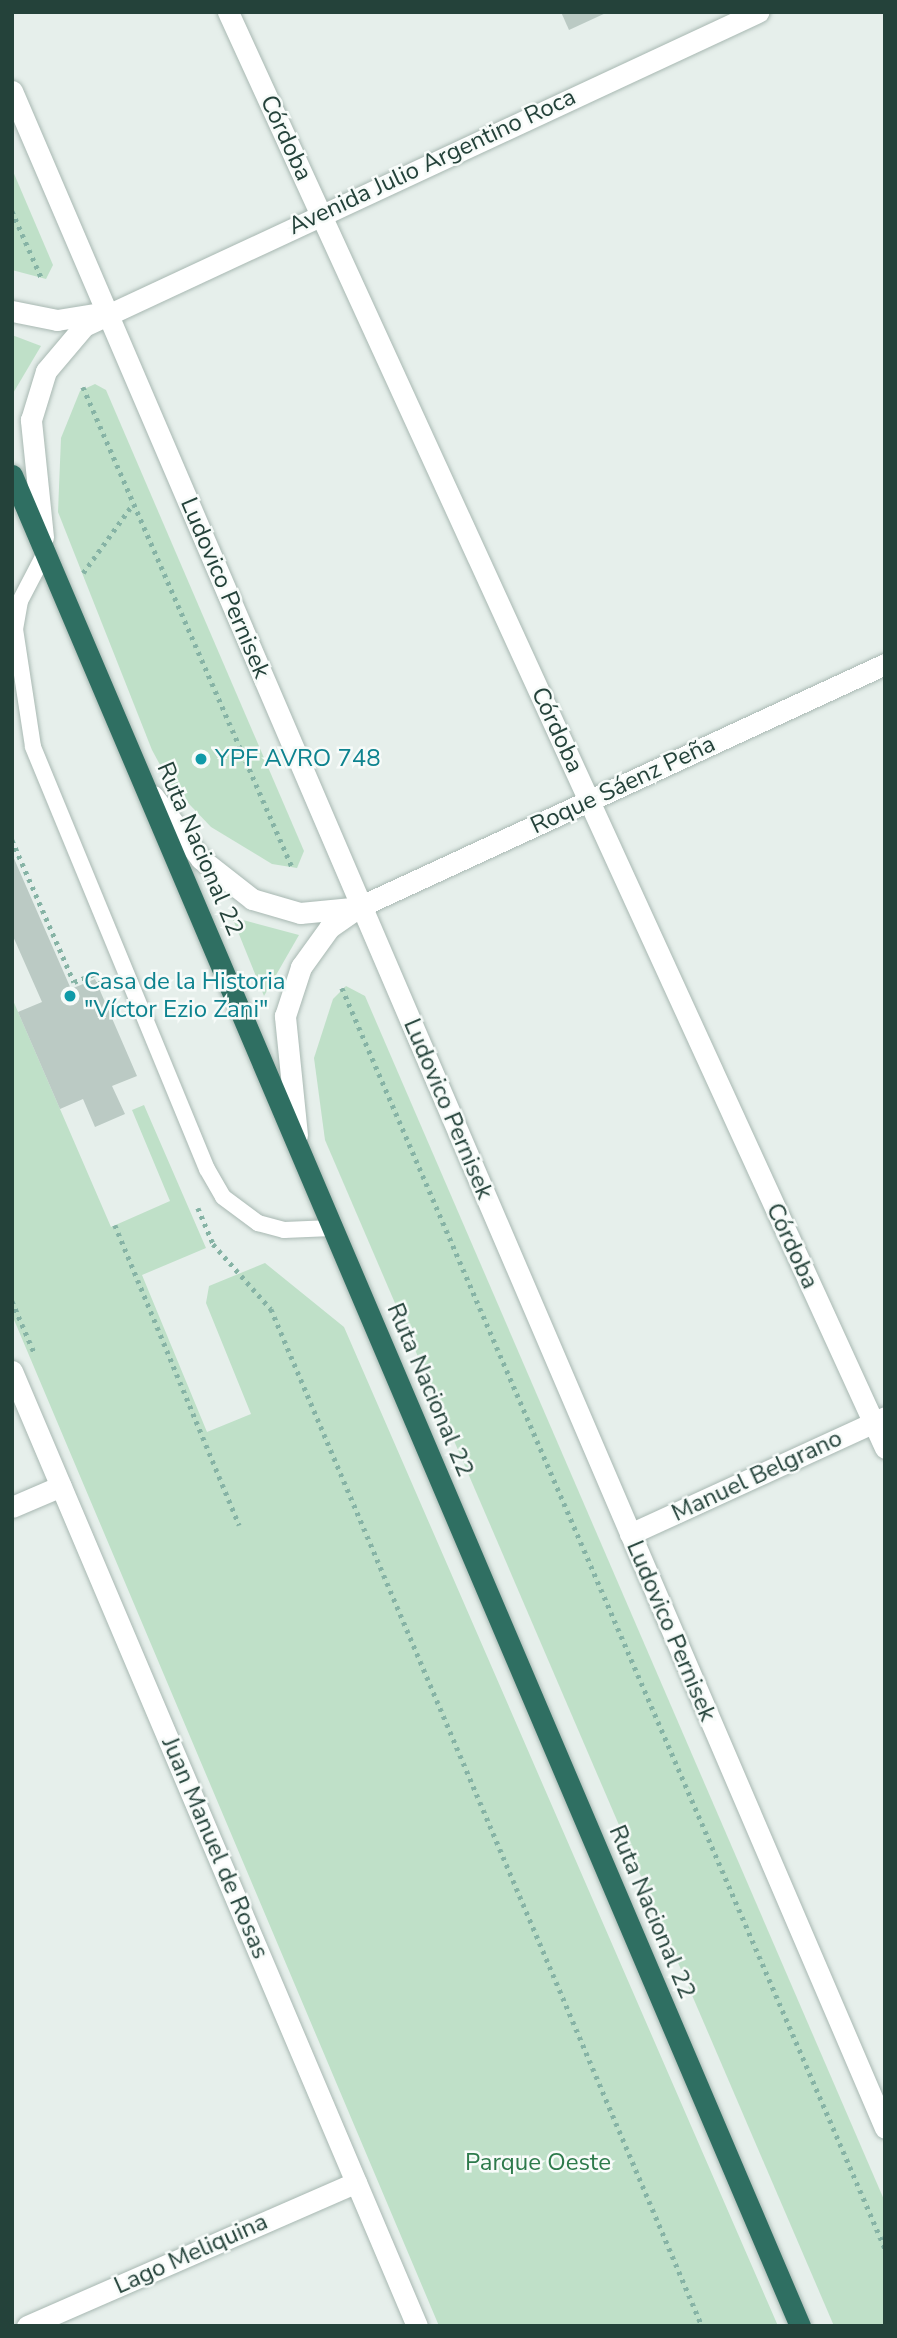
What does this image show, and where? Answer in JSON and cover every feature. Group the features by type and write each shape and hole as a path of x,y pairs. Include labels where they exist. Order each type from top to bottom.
{"highway":[{"name":"Ruta Nacional 22","path":"12,475 800,2326"}],"street":[{"name":"Córdoba","path":"228,12 589,801 879,1420 885,1448"},
{"name":"Avenida Julio Argentino Roca","path":"12,311 57,320 107,311 758,12"},
{"name":"Ludovico Pernisek","path":"12,91 884,2126"},
{"name":"Avenida Julio Argentino Roca","path":"45,553 30,460 33,408 59,351 107,311"},
{"name":"Roque Sáenz Peña","path":"361,906 885,664"},
{"path":"143,783 201,859 252,899 312,914 361,906"},
{"path":"300,1151 284,1055 288,1003 313,946 361,906"},
{"name":"Juan Manuel de Rosas","path":"12,1371 417,2326"},
{"name":"Manuel Belgrano","path":"630,1534 879,1420"},
{"path":"12,1507 61,1486"},
{"name":"Lago Meliquina","path":"27,2326 356,2182"}],"lane":[{"path":"45,553 20,601 15,629 27,724 55,811 169,1080 214,1184 233,1207 271,1228 332,1228"}],"path":[{"path":"12,211 42,279"},
{"path":"82,387 293,869"},
{"path":"80,576 134,503"},
{"path":"12,839 74,982 96,973 101,986"},
{"path":"342,988 885,2248"},
{"path":"192,1195 213,1244 271,1309 702,2326"},
{"path":"115,1224 239,1525"}],"green space":[{"path":"12,169 53,265 46,279 12,270"},
{"path":"12,335 41,346 12,395"},
{"path":"95,384 106,390 304,851 297,868 272,864 211,827 171,785 152,750 58,512 61,438 80,391"},
{"path":"232,917 299,935 264,996"},
{"path":"346,986 365,996 885,2202 885,2326 834,2326 325,1140 314,1058 333,999"},
{"name":"Parque Oeste","path":"12,998 111,1227 170,1201 132,1110 144,1105 206,1248 142,1275 207,1432 251,1414 206,1303 209,1286 265,1263 344,1327 778,2326 439,2326 12,1315"}],"building":[{"path":"561,12 608,12 569,30"},
{"name":"Casa de la Historia \"Víctor Ezio Zani\"","path":"12,854 71,989 95,979 137,1076 112,1086 125,1114 95,1127 83,1099 60,1109 18,1012 42,1002 12,934"}],"place":[{"name":"YPF AVRO 748","path":"201,759"},
{"name":"Casa de la Historia \"Víctor Ezio Zani\"","path":"70,996"}]}
